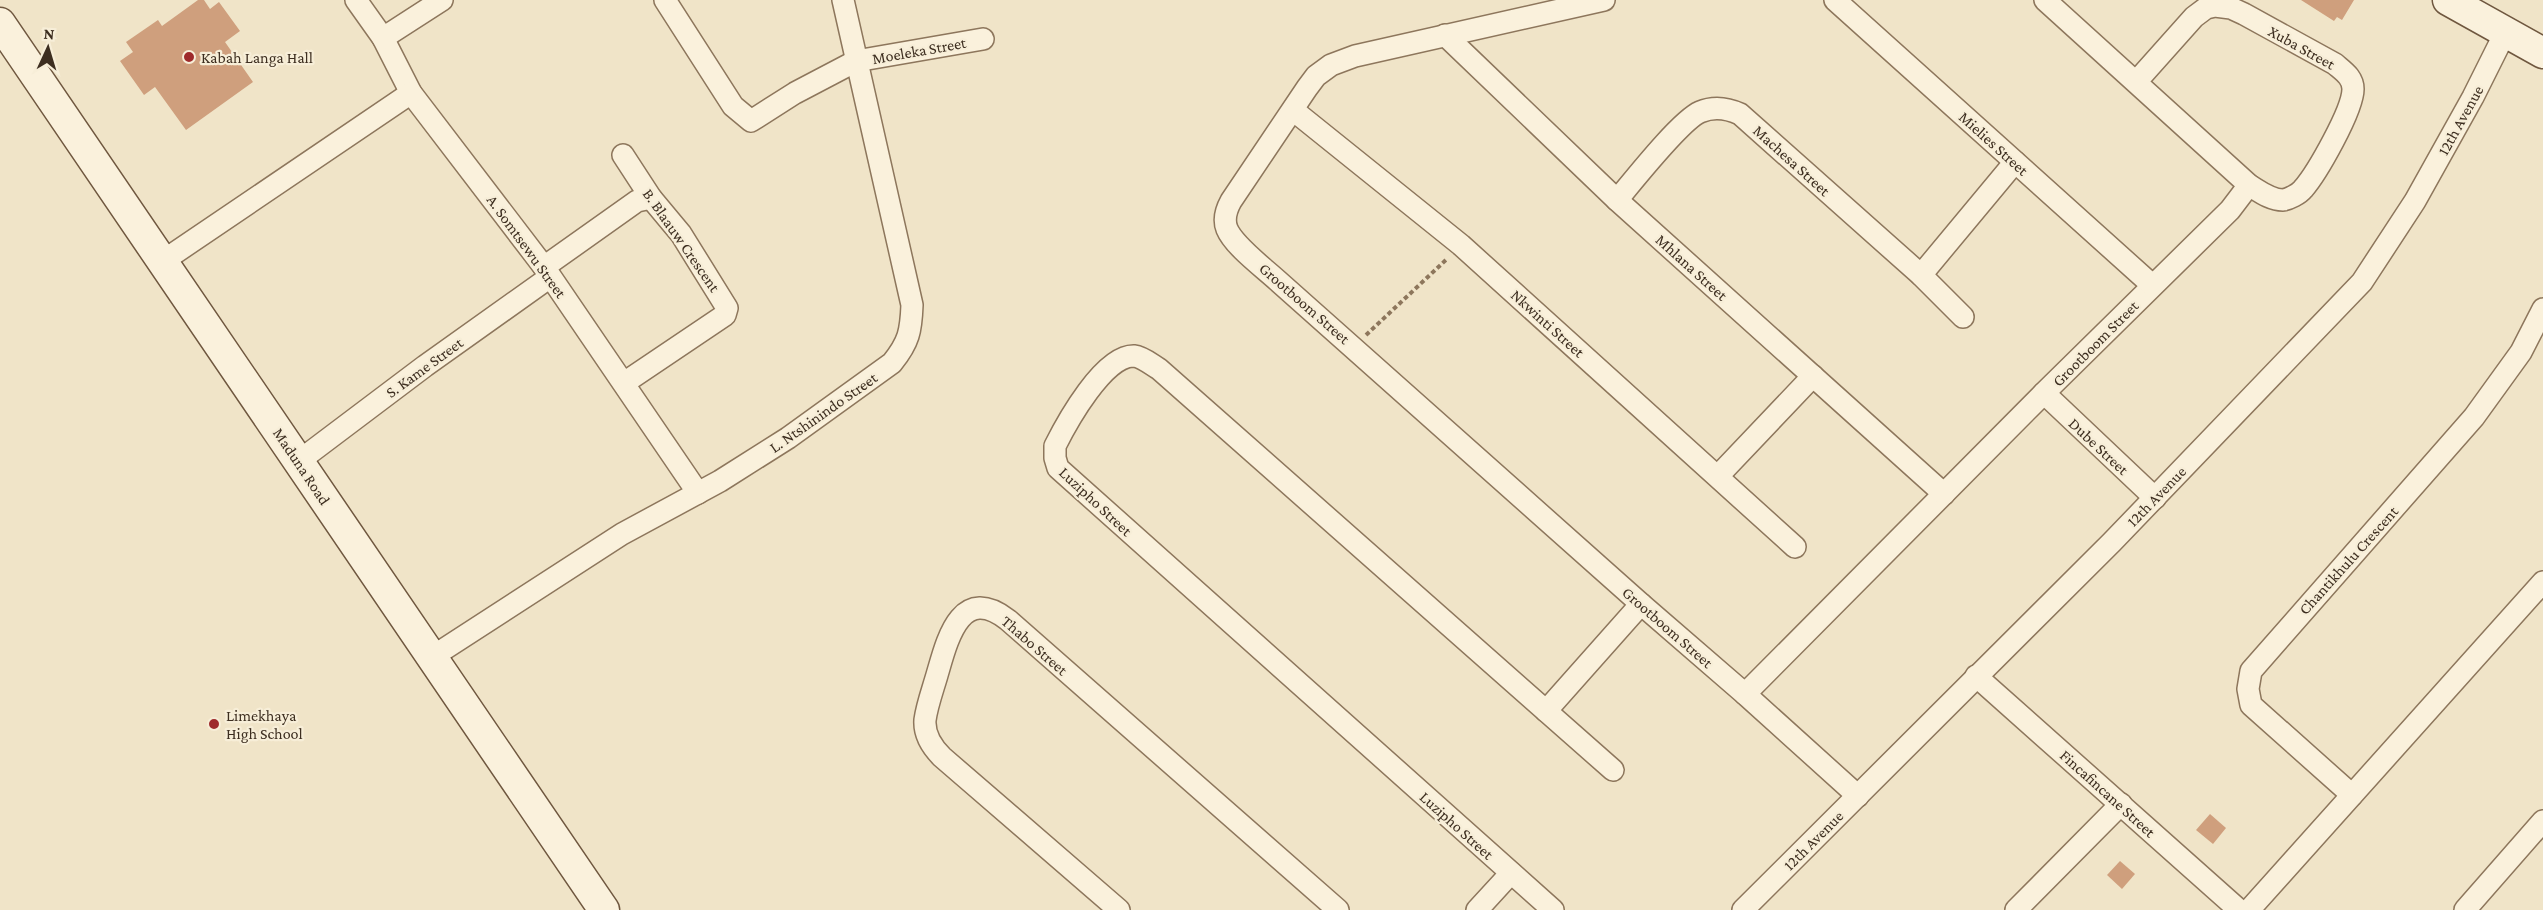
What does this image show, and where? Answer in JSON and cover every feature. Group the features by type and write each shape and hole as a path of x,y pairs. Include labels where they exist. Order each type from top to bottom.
{"street":[{"name":"A. Somtsewu Street","path":"356,0 383,38 411,93 547,272 698,493"},
{"path":"383,38 442,0"},
{"name":"Moeleka Street","path":"667,0 732,106 751,121 795,93 856,61 982,39"},
{"name":"L. Ntshinindo Street","path":"432,657 622,534 698,493 788,438 892,363 903,350 911,333 912,305 843,0"},
{"name":"Grootboom Street","path":"1604,0 1445,34 1355,56 1331,65 1316,76 1231,201 1226,210 1226,228 1232,237 1270,274 1858,796"},
{"name":"Mielies Street","path":"1835,0 2152,285"},
{"path":"2045,0 2249,185"},
{"path":"2448,0 2543,53"},
{"name":"Xuba Street","path":"2136,81 2194,17 2206,8 2215,6 2231,8 2244,14 2335,64 2347,74 2353,89 2346,116 2331,145 2302,190 2284,200 2272,198 2249,185"},
{"name":"Maduna Road","path":"0,23 604,910"},
{"name":"12th Avenue","path":"1743,910 2155,498 2362,282 2415,201 2473,97 2505,33"},
{"name":"Mhlana Street","path":"1445,34 1617,200 1944,494"},
{"path":"163,261 411,93"},
{"name":"Machesa Street","path":"1617,200 1696,113 1716,108 1728,109 1740,114 1921,275 1963,317"},
{"name":"Nkwinti Street","path":"1293,110 1461,245 1795,547"},
{"name":"B. Blaauw Crescent","path":"623,154 651,198 681,234 728,308 725,315 624,383"},
{"path":"1921,275 2015,162"},
{"name":"Grootboom Street","path":"1745,694 2043,393 2230,210 2249,185"},
{"name":"S. Kame Street","path":"298,461 425,366 637,201 651,198"},
{"name":"Chantikhulu Crescent","path":"2352,795 2256,711 2249,700 2248,677 2255,664 2474,417 2509,370 2543,309"},
{"name":"Luzipho Street","path":"1553,910 1058,468 1054,452 1058,439 1106,369 1121,359 1134,356 1144,360 1189,394 1613,770"},
{"path":"1718,476 1813,376"},
{"name":"Dube Street","path":"2043,393 2155,498"},
{"path":"2249,910 2543,582"},
{"path":"1546,711 1641,604"},
{"name":"Thabo Street","path":"1119,910 942,757 931,744 925,721 928,707 949,636 959,619 968,612 986,610 1008,620 1338,910"},
{"name":"Fincafincane Street","path":"1976,676 2239,910"},
{"path":"2016,910 2121,804"},
{"path":"2465,910 2543,821"},
{"path":"1477,910 1511,873"}],"path":[{"path":"1354,347 1461,245"}],"building":[{"path":"198,0 204,0 210,9 219,2 240,31 225,42 253,82 186,130 155,87 144,95 120,61 133,52 126,42 158,20 162,26"},
{"path":"2301,0 2354,0 2342,20 2337,17 2334,21"},
{"path":"2210,814 2226,828 2213,844 2196,830"},
{"path":"2120,861 2135,874 2122,889 2107,875"}],"place":[{"name":"Kabah Langa Hall","path":"189,57"},
{"name":"Limekhaya High School","path":"214,724"}]}
